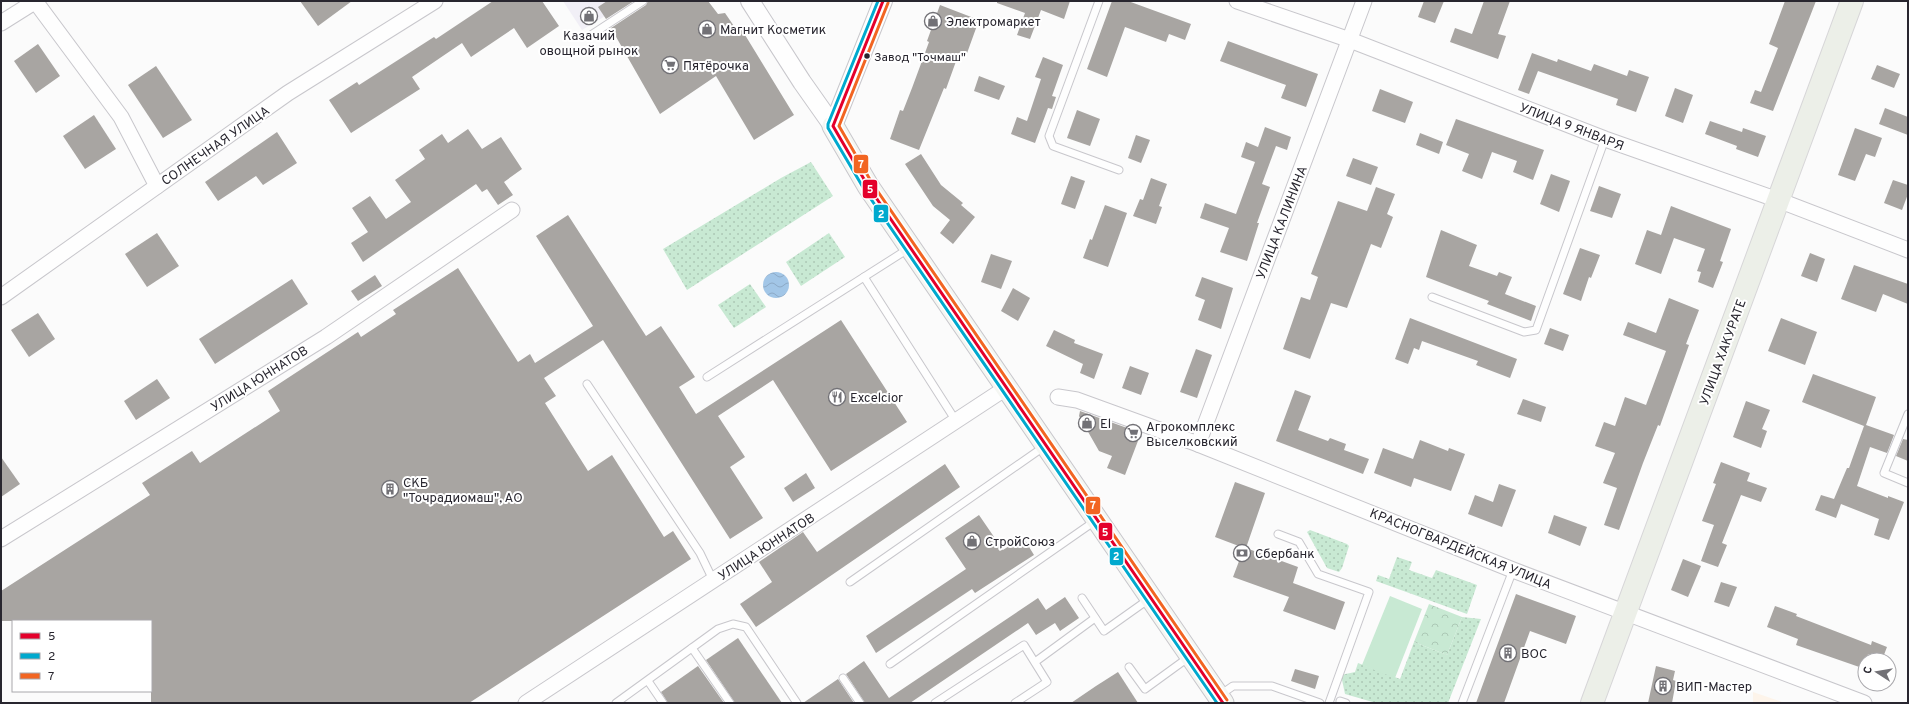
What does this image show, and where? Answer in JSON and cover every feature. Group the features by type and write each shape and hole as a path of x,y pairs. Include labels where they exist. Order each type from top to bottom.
{"main road":[{"name":"УЛИЦА ХАКУРАТЕ","path":"1592,703 1627,612 1852,1"},
{"path":"833,126 868,186 1045,446 1221,700"}],"street":[{"path":"1,23 35,1 121,117 157,186"},
{"name":"СОЛНЕЧНАЯ УЛИЦА","path":"1,297 288,93 435,1"},
{"path":"750,1 802,82 833,126"},
{"path":"833,126 883,1"},
{"name":"УЛИЦА 9 ЯНВАРЯ","path":"1237,1 1350,40 1605,139 1778,200 1908,250"},
{"name":"УЛИЦА КАЛИНИНА","path":"1198,444 1364,1"},
{"name":"УЛИЦА ЮННАТОВ","path":"1,539 326,337 512,210"},
{"name":"УЛИЦА ЮННАТОВ","path":"526,703 1006,388"},
{"name":"КРАСНОГВАРДЕЙСКАЯ УЛИЦА","path":"1058,397 1077,400 1198,444 1513,570 1864,703"}],"lane":[{"path":"591,35 643,1"},
{"path":"1099,1 1049,136 1053,146 1119,170"},
{"path":"1432,297 1524,332 1536,330 1605,139"},
{"path":"707,377 910,248"},
{"path":"864,277 956,421"},
{"path":"587,384 700,553 713,580"},
{"path":"1908,414 1884,473 1908,483"},
{"path":"850,582 1045,446"},
{"path":"890,664 1097,520"},
{"path":"1278,534 1299,542 1318,574 1369,592 1329,703"},
{"path":"1462,703 1513,570"},
{"path":"1082,598 1104,631 1150,598"},
{"path":"1035,662 1096,618"},
{"path":"616,703 718,629 733,624 746,627 797,703"},
{"path":"935,703 1024,645 1047,682 1015,703"},
{"path":"692,648 730,703"},
{"path":"1129,667 1145,689 1191,656"},
{"path":"843,678 860,703"},
{"path":"648,681 663,703"},
{"path":"1221,700 1233,686 1272,686 1320,703"}],"shaded area":[{"name":"Казачий овощной рынок","path":"563,1 630,1 582,30"},
{"path":"1753,692 1785,703 1753,703"}],"green space":[{"path":"811,162 833,196 687,290 663,249 781,178"},
{"path":"829,233 845,257 801,286 786,262"},
{"path":"750,284 766,307 734,328 718,305"},
{"path":"1310,530 1349,546 1342,568 1339,572 1327,568 1307,532"},
{"path":"1397,557 1412,562 1409,570 1432,578 1436,570 1477,585 1467,614 1376,581 1378,575 1389,579"},
{"path":"1390,596 1422,609 1395,678 1362,665"},
{"path":"1429,604 1462,617 1447,655 1414,642"},
{"path":"1462,617 1481,619 1448,703 1376,703 1345,694 1341,675 1355,672 1358,663 1400,679 1414,642 1447,655"}],"water":[{"path":"776,272 785,276 789,285 785,294 776,298 767,294 763,285 767,276"}],"building":[{"path":"300,1 352,1 318,26"},
{"path":"493,1 542,1 559,26 527,48 514,28 471,57 462,43 412,77 420,89 351,133 329,100 357,82 359,85 434,37 436,39"},
{"path":"607,1 634,1 606,19 598,7"},
{"name":"Пятёрочка","path":"648,1 708,1 718,14 725,13 738,32 742,30 794,115 754,140 716,76 660,114 611,28 646,5"},
{"path":"997,1 1070,1 1064,19 1041,10 1030,39 1017,35 1025,13 997,3"},
{"path":"1112,1 1128,1 1191,24 1185,40 1169,34 1166,42 1125,27 1107,77 1087,69"},
{"path":"1424,1 1444,1 1435,23 1418,17"},
{"path":"1484,1 1510,1 1498,34 1506,36 1498,59 1450,42 1455,28 1472,34"},
{"path":"1785,1 1816,1 1773,111 1750,103 1755,90 1761,92 1778,48 1769,44"},
{"path":"940,5 979,20 966,56 959,53 946,89 944,88 919,150 890,139 900,110 903,111 912,88 929,42 927,41"},
{"path":"1228,41 1318,74 1306,107 1281,98 1286,85 1220,61"},
{"path":"38,44 60,76 36,93 14,61"},
{"path":"1532,53 1557,62 1558,59 1591,71 1594,64 1627,76 1629,70 1649,77 1636,112 1616,105 1618,99 1538,71 1529,94 1518,90"},
{"path":"1043,57 1063,65 1052,96 1056,97 1052,109 1048,108 1035,143 1011,134 1017,117 1027,121 1041,79 1035,77"},
{"path":"1877,65 1900,74 1894,88 1871,79"},
{"path":"156,66 192,120 163,138 128,85"},
{"path":"979,76 1005,86 999,100 974,91"},
{"path":"1675,88 1693,95 1683,123 1665,116"},
{"path":"1380,89 1413,102 1405,123 1372,111"},
{"path":"1885,108 1908,117 1908,135 1879,124"},
{"path":"1077,110 1100,119 1090,146 1067,138"},
{"path":"94,115 116,149 85,169 63,136"},
{"path":"1456,119 1544,150 1533,180 1513,172 1517,161 1492,152 1482,179 1462,171 1469,154 1446,145"},
{"path":"1710,121 1742,132 1743,128 1766,136 1758,157 1736,149 1737,146 1705,134"},
{"path":"1265,127 1291,137 1287,150 1276,146 1262,184 1270,187 1257,223 1259,223 1247,261 1220,252 1229,228 1200,218 1205,203 1236,214 1255,162 1241,157 1246,142 1258,147"},
{"path":"1855,128 1882,138 1875,157 1866,154 1855,181 1838,175"},
{"path":"468,129 482,149 501,137 522,169 504,182 513,195 498,205 487,189 482,192 476,184 363,262 351,243 368,232 352,208 370,196 386,219 411,202 395,180 425,159 419,150 442,134 448,143"},
{"path":"277,132 297,163 263,185 256,176 218,201 205,182"},
{"path":"1420,133 1443,142 1439,154 1416,145"},
{"path":"1136,135 1150,140 1141,163 1128,158"},
{"path":"921,154 941,185 963,203 961,205 975,217 953,244 940,233 950,220 933,206 905,164"},
{"path":"1353,158 1378,167 1371,185 1346,176"},
{"path":"1551,174 1570,181 1559,212 1540,204"},
{"path":"1071,176 1085,181 1075,209 1061,204"},
{"path":"1151,178 1167,184 1159,206 1162,207 1156,224 1133,216 1140,199 1143,200"},
{"path":"1893,180 1908,185 1908,194 1902,210 1884,203"},
{"path":"1599,186 1621,194 1612,218 1590,211"},
{"path":"1376,187 1395,194 1387,214 1393,217 1381,248 1371,244 1347,308 1331,303 1310,359 1283,349 1301,297 1310,300 1318,277 1311,274 1338,201 1367,211"},
{"path":"1105,205 1127,213 1108,267 1083,258 1090,239 1092,240"},
{"path":"1671,206 1731,229 1720,261 1723,262 1713,288 1698,282 1701,272 1697,271 1705,249 1674,238 1661,274 1635,264 1647,230 1661,235"},
{"name":"СКБ \"Точрадиомаш\", АО","path":"568,215 646,336 661,326 695,377 679,387 696,414 841,320 907,422 831,471 773,380 718,416 745,457 730,467 763,518 730,539 603,340 544,378 556,396 545,403 588,471 612,455 664,537 673,531 691,559 469,703 151,703 152,620 1,621 1,591 150,495 142,483 192,451 200,463 280,411 268,391 358,332 361,337 396,314 393,310 458,268 518,362 530,354 535,363 593,326 536,236"},
{"path":"1441,230 1477,245 1469,266 1497,276 1499,272 1512,277 1505,294 1536,306 1531,321 1487,304 1489,301 1426,277"},
{"path":"157,233 179,266 147,287 125,254"},
{"path":"1580,248 1600,255 1591,278 1589,277 1581,301 1563,294"},
{"path":"1810,253 1825,259 1817,282 1801,276"},
{"path":"991,254 1012,261 1001,289 981,282"},
{"path":"1854,265 1908,284 1908,304 1883,294 1876,312 1841,299"},
{"path":"375,275 382,286 358,301 351,291"},
{"path":"1202,277 1233,288 1221,329 1198,320 1205,300 1195,296"},
{"path":"292,279 308,304 215,364 199,339"},
{"path":"1013,288 1030,298 1018,321 1001,311"},
{"path":"1669,298 1699,310 1686,344 1689,345 1660,426 1658,425 1643,463 1619,530 1604,525 1617,488 1603,483 1615,453 1595,446 1604,422 1615,426 1625,397 1646,405 1666,351 1623,335 1628,322 1656,333"},
{"path":"38,313 55,339 29,357 11,330"},
{"path":"1410,318 1517,359 1510,378 1476,365 1478,361 1422,341 1419,350 1414,348 1408,364 1395,359"},
{"path":"1781,318 1817,332 1805,365 1768,351"},
{"path":"1550,328 1569,335 1563,351 1544,344"},
{"path":"1054,330 1075,340 1074,343 1103,354 1094,379 1080,373 1083,364 1046,346"},
{"path":"1196,349 1212,355 1197,398 1180,392"},
{"path":"1130,366 1149,373 1141,395 1122,388"},
{"path":"1813,374 1876,397 1866,425 1894,435 1887,453 1870,447 1857,486 1888,498 1888,496 1904,502 1889,540 1874,535 1879,519 1841,504 1836,518 1815,510 1821,495 1834,499 1847,468 1849,468 1864,426 1802,402"},
{"path":"157,379 170,398 136,420 124,401"},
{"path":"1295,390 1311,396 1298,430 1328,441 1330,438 1346,444 1344,450 1369,459 1363,474 1276,441"},
{"path":"1523,399 1546,407 1541,422 1517,414"},
{"path":"1746,401 1770,410 1762,429 1767,431 1761,448 1733,437"},
{"path":"1080,411 1141,433 1125,475 1107,468 1112,456 1099,451 1079,416"},
{"path":"1903,439 1908,440 1908,461 1896,456"},
{"path":"1420,440 1448,451 1449,448 1465,454 1451,491 1414,478 1411,487 1374,473 1383,448 1413,459"},
{"path":"1,457 20,484 1,497"},
{"path":"1721,462 1750,473 1747,481 1767,488 1761,502 1741,495 1722,543 1727,545 1718,567 1701,561 1714,525 1702,521 1716,484 1713,483"},
{"path":"945,464 960,487 756,627 740,604 772,582 759,562 803,532 817,552"},
{"path":"806,473 815,488 793,502 784,488"},
{"path":"1235,482 1265,493 1246,548 1298,567 1293,583 1345,602 1335,630 1283,611 1289,597 1233,577 1244,548 1215,537"},
{"path":"1499,484 1516,490 1502,527 1468,514 1475,495 1493,502"},
{"path":"979,515 1003,550 1023,537 1034,555 975,593 972,589 876,653 866,636 966,569 945,538"},
{"path":"1554,515 1587,527 1580,546 1548,533"},
{"path":"1683,559 1701,566 1688,597 1671,590"},
{"path":"1721,582 1737,587 1729,607 1714,602"},
{"name":"ВОС","path":"1516,594 1576,616 1566,644 1530,631 1504,703 1476,703"},
{"path":"1065,597 1079,618 1060,631 1055,623 1036,635 1028,623 910,703 865,703 846,674 864,661 889,698 1038,598 1046,610"},
{"path":"1775,606 1797,614 1796,616 1871,645 1872,641 1887,647 1885,652 1857,652 1857,666 1796,645 1798,639 1767,627"},
{"path":"738,638 782,703 735,703 706,660"},
{"path":"698,666 724,703 668,703 661,692"},
{"name":"ВИП-Мастер","path":"1656,666 1675,671 1673,680 1676,681 1672,703 1648,703"},
{"path":"1295,669 1319,676 1315,689 1291,681"},
{"path":"1118,672 1138,703 1071,703 1096,686"},
{"path":"838,679 854,703 803,703"}],"transit line":[{"name":"2","path":"878,1 828,124 828,128 864,189 1217,703"},
{"name":"5","path":"883,1 833,126 868,186 1223,703"},
{"name":"7","path":"888,3 839,126 872,183 1227,700"}],"place":[{"name":"Казачий овощной рынок","path":"589,16"},
{"name":"Электромаркет","path":"933,21"},
{"name":"Магнит Косметик","path":"707,29"},
{"name":"Завод \"Точмаш\"","path":"867,56"},
{"name":"Пятёрочка","path":"670,65"},
{"name":"Excelcior","path":"837,397"},
{"name":"El","path":"1087,423"},
{"name":"Агрокомплекс Выселковский","path":"1133,433"},
{"name":"СКБ \"Точрадиомаш\", АО","path":"390,489"},
{"name":"СтройСоюз","path":"972,541"},
{"name":"Сбербанк","path":"1242,553"},
{"name":"ВОС","path":"1508,653"},
{"name":"ВИП-Мастер","path":"1663,686"}]}
